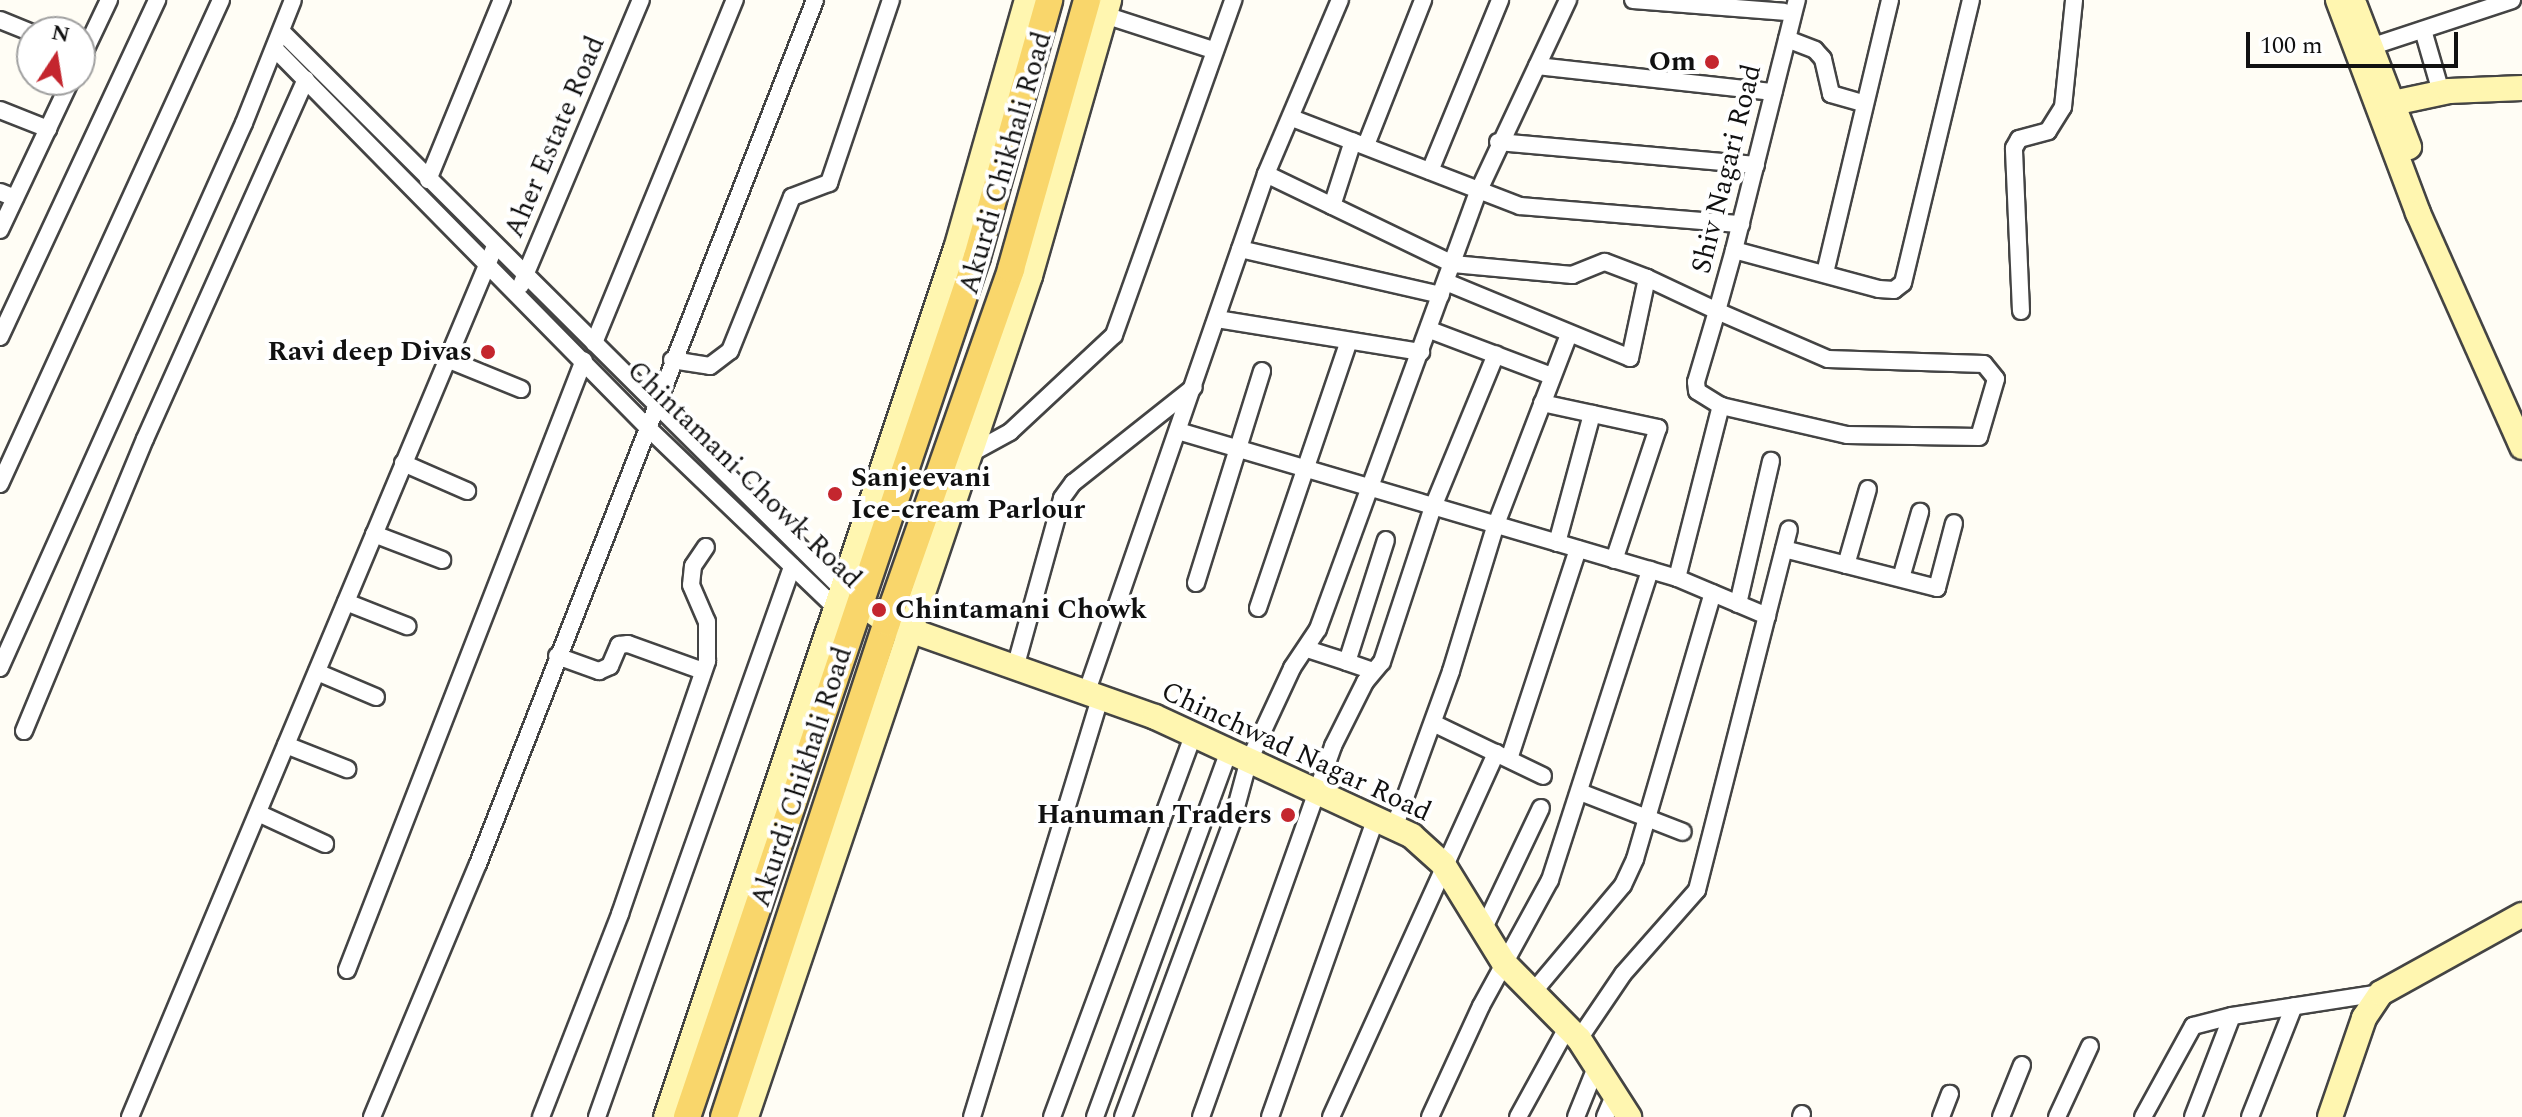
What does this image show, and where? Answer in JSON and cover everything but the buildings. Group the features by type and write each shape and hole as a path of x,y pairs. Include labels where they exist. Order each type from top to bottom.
{"main road":[{"name":"Akurdi Chikhali Road","path":"687,1117 847,606 977,257 1049,0"},
{"name":"Akurdi Chikhali Road","path":"724,1117 893,631 1100,5"}],"street":[{"path":"96,26 109,0"},
{"path":"0,337 157,0"},
{"path":"0,484 221,0"},
{"path":"0,668 4,650 275,49 293,0"},
{"path":"428,180 502,0"},
{"name":"Aher Estate Road","path":"517,294 641,0"},
{"path":"594,343 735,0"},
{"path":"372,1117 478,864 654,406 815,0"},
{"path":"672,360 710,366 730,351 792,197 829,183 891,0"},
{"path":"666,1117 847,606 956,249 1027,0"},
{"path":"968,455 1010,432 1114,335 1233,0"},
{"path":"972,1117 1094,693 1178,431 1266,174 1340,0"},
{"path":"1332,206 1423,0"},
{"path":"1430,171 1500,0"},
{"path":"1095,1117 1238,758 1292,668 1307,649 1430,330 1498,142 1568,0"},
{"path":"1633,0 1784,18 1823,59 1831,94 1865,104"},
{"name":"Shiv Nagari Road","path":"1721,406 1702,398 1696,382 1741,224 1774,92 1784,18 1797,0"},
{"path":"1825,273 1890,0"},
{"path":"1734,250 1879,289 1894,290 1903,283 1971,0"},
{"path":"2021,311 2014,148 2019,139 2048,131 2063,107 2074,0"},
{"path":"2338,0 2364,49 2522,447"},
{"path":"2353,0 2364,49"},
{"path":"2364,49 2509,1"},
{"path":"746,1117 893,631 968,455 1030,276 1100,5 1213,50"},
{"path":"2423,30 2441,92"},
{"name":"Chintamani Chowk Road","path":"282,32 594,343 847,606"},
{"name":"Chintamani Chowk Road","path":"275,49 647,427 792,567 847,606 893,631"},
{"path":"1537,66 1774,92"},
{"path":"24,731 145,439 306,79"},
{"path":"2385,103 2441,92 2522,88"},
{"path":"0,230 7,195 48,129 63,96"},
{"path":"2385,103 2522,411"},
{"path":"0,110 48,129"},
{"path":"1292,118 1479,190 1547,210 1741,224"},
{"path":"1498,142 1756,165"},
{"path":"1266,174 1453,264 1572,275 1605,262 1828,359 1973,362 1984,364 1996,379 1985,425 1979,437 1967,441 1847,435 1721,406 1677,578"},
{"path":"130,1117 495,246"},
{"path":"1240,249 1444,288 1630,358 1647,278"},
{"path":"1217,319 1348,343 1421,352"},
{"path":"1430,330 1552,376"},
{"path":"1270,1117 1384,824 1433,723 1495,527 1569,334"},
{"path":"1258,608 1348,343"},
{"path":"1201,1117 1348,712 1393,632 1433,507 1496,354"},
{"path":"447,359 521,389"},
{"path":"347,970 584,360"},
{"path":"1196,583 1262,371"},
{"path":"1015,668 1062,498 1082,476 1195,387"},
{"path":"1542,403 1658,428 1614,560"},
{"path":"1557,543 1592,414"},
{"path":"1178,431 1495,527 1677,578 1767,616"},
{"path":"1738,604 1771,461"},
{"path":"403,463 467,491"},
{"path":"1846,565 1868,489"},
{"path":"1901,578 1920,512"},
{"path":"1784,549 1937,588 1954,523"},
{"path":"1518,1117 1573,1034 1697,890 1789,530"},
{"path":"374,534 442,560"},
{"path":"1347,662 1386,540"},
{"path":"541,1117 620,914 703,671 707,622 691,585 693,566 706,547"},
{"path":"1331,1117 1443,864 1503,756 1578,549"},
{"path":"597,1117 792,567"},
{"path":"1430,1117 1504,963 1550,880 1650,570"},
{"path":"1534,991 1623,885 1649,818 1713,593"},
{"path":"346,602 407,626"},
{"name":"Chinchwad Nagar Road","path":"893,631 1094,693 1384,824 1428,848 1443,864 1504,963 1573,1034 1597,1065 1629,1117"},
{"path":"557,656 599,671 610,666 619,645 628,644 703,671"},
{"path":"1307,649 1373,671"},
{"path":"317,672 376,697"},
{"path":"1433,723 1543,776"},
{"path":"1052,1117 1193,736"},
{"path":"286,745 347,769"},
{"path":"1123,1117 1232,822 1238,758"},
{"path":"1580,792 1683,832"},
{"path":"1483,930 1541,808"},
{"path":"258,813 325,844"},
{"path":"2143,1117 2193,1026 2232,1016 2381,993 2522,915"},
{"path":"2330,1117 2360,1027 2381,993"},
{"path":"2250,1117 2294,1006"},
{"path":"2193,1117 2232,1016"},
{"path":"2057,1117 2090,1046"},
{"path":"1576,1117 1597,1065"},
{"path":"2001,1117 2022,1065"},
{"path":"1605,1117 1615,1093"},
{"path":"1941,1117 1950,1094"}],"place":[{"name":"Om","path":"1712,62"},
{"name":"Ravi deep Divas","path":"488,352"},
{"name":"Sanjeevani Ice-cream Parlour","path":"835,494"},
{"name":"Chintamani Chowk","path":"879,610"},
{"name":"Hanuman Traders","path":"1288,815"}]}
